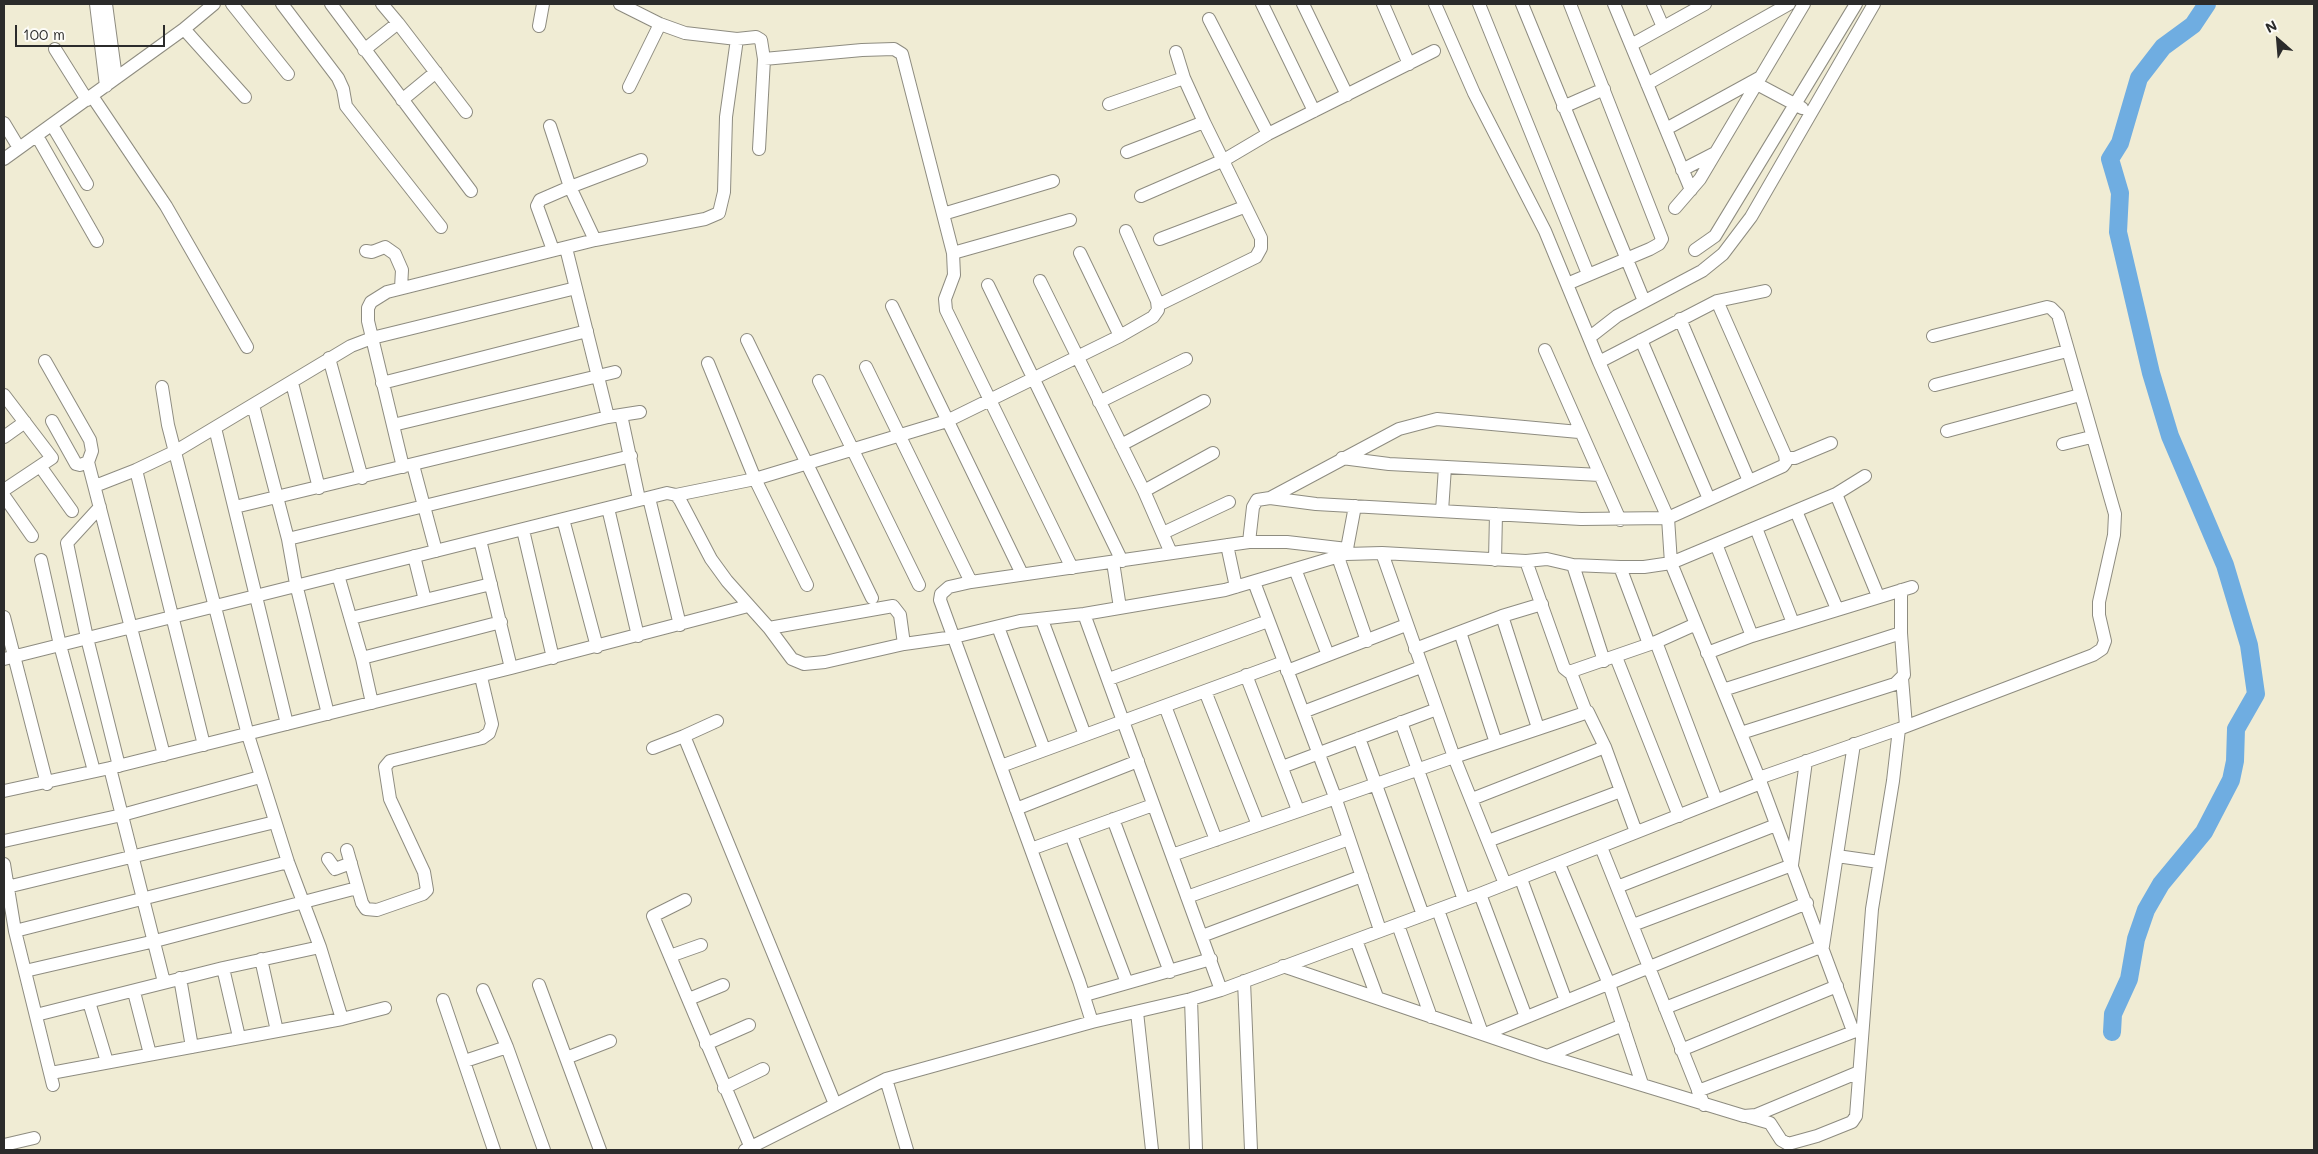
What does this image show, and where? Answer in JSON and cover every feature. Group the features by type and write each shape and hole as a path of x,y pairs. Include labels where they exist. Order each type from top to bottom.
{"street":[{"path":"96,4 111,82"},
{"path":"106,4 111,82"},
{"path":"232,4 288,74"},
{"path":"282,4 338,78 343,89 346,106 441,227"},
{"path":"331,4 471,191"},
{"path":"382,4 466,112"},
{"path":"539,26 543,4"},
{"path":"620,4 660,24 693,34 737,39 756,37 761,40 764,47 764,59 759,148"},
{"path":"1262,4 1314,111"},
{"path":"1303,4 1347,95"},
{"path":"1383,4 1409,64"},
{"path":"1435,4 1474,93 1545,231 1599,362 1668,518 1671,563 1760,780 1837,986 1858,1030"},
{"path":"1478,4 1588,274"},
{"path":"1522,4 1644,301"},
{"path":"1566,284 1659,244 1662,236 1570,4"},
{"path":"1614,4 1691,190"},
{"path":"1653,4 1663,27"},
{"path":"1631,46 1705,4"},
{"path":"1647,84 1790,4"},
{"path":"1675,208 1691,190 1715,154 1804,4"},
{"path":"1695,250 1715,236 1856,4"},
{"path":"1590,337 1617,316 1702,271 1723,254 1751,217 1874,4"},
{"path":"4,159 184,29 212,5"},
{"path":"1209,19 1268,134"},
{"path":"364,50 398,23"},
{"path":"629,88 660,24"},
{"path":"184,29 245,97"},
{"path":"436,551 425,507 393,425 368,321 369,305 387,292 401,288 595,240 705,219 718,213 724,192 726,117 737,39"},
{"path":"56,49 166,206 247,347"},
{"path":"764,59 862,50 894,49 901,52 953,253 954,275 945,299 946,310 1072,568"},
{"path":"1141,196 1224,160 1268,134 1434,51"},
{"path":"9,658 130,629 296,584 667,493 682,493 750,479 806,462 854,451 947,421 1120,336 1153,317 1158,305 1256,257 1261,248 1261,238 1244,207 1224,160 1204,122 1184,78 1176,52"},
{"path":"402,100 436,72"},
{"path":"1109,104 1184,78"},
{"path":"1666,129 1757,81"},
{"path":"1757,81 1810,113"},
{"path":"1563,107 1604,89"},
{"path":"1127,152 1204,122"},
{"path":"4,123 19,148"},
{"path":"52,125 87,184"},
{"path":"550,126 570,187 595,240"},
{"path":"38,136 97,241"},
{"path":"1682,170 1715,154"},
{"path":"608,418 576,288 560,249 537,206 540,200 641,160"},
{"path":"943,214 1053,181"},
{"path":"1160,239 1244,207"},
{"path":"953,253 1070,220"},
{"path":"1126,231 1158,305"},
{"path":"366,251 372,252 385,247 395,254 402,270 401,288"},
{"path":"1080,253 1120,336"},
{"path":"1040,280 1144,491 1171,552"},
{"path":"988,285 1034,378 1118,562 1120,608"},
{"path":"96,486 176,451 292,383 330,358 372,338 576,288"},
{"path":"1599,362 1717,301 1764,292"},
{"path":"1249,542 1254,504 1260,499 1270,498 1355,506 1620,520 1668,518 1783,466 1786,458 1717,301"},
{"path":"892,306 1022,574"},
{"path":"684,900 652,916 689,1000 748,1149 886,1079 1092,1022 1191,999 1244,982 1559,864 1679,816 1806,761 1903,727 2093,655 2102,649 2105,641 2099,615 2099,602 2116,520 2058,315 2051,308 2047,307 1933,336"},
{"path":"1680,319 1749,481"},
{"path":"382,383 587,331"},
{"path":"747,340 872,598"},
{"path":"1641,340 1709,499"},
{"path":"1545,350 1620,520"},
{"path":"1935,386 2067,351"},
{"path":"330,358 362,478"},
{"path":"1099,402 1186,359"},
{"path":"45,361 90,440 92,450 88,462 96,486 130,629 164,755"},
{"path":"708,363 750,479 807,585"},
{"path":"866,367 971,582"},
{"path":"393,425 615,372"},
{"path":"819,381 918,585"},
{"path":"292,383 319,488"},
{"path":"162,387 168,426 176,451 213,606 248,735 288,862 320,947 342,1019"},
{"path":"4,395 52,458 4,490"},
{"path":"1947,431 2080,395"},
{"path":"1121,445 1204,401"},
{"path":"253,405 288,539 296,584 328,714"},
{"path":"235,507 640,412"},
{"path":"621,416 680,625"},
{"path":"52,420 76,464 80,465 88,462"},
{"path":"1270,498 1399,429 1437,420 1580,432"},
{"path":"4,437 24,422"},
{"path":"215,428 235,507 254,595 287,724"},
{"path":"2063,444 2091,437"},
{"path":"1786,458 1795,458 1831,443"},
{"path":"1144,491 1214,453"},
{"path":"288,539 631,456"},
{"path":"1342,458 1445,467 1600,475"},
{"path":"40,466 72,511"},
{"path":"1442,511 1445,467"},
{"path":"136,470 204,745"},
{"path":"1092,1022 1085,995 940,597 949,587 1022,574 1118,562 1171,552 1249,542 1286,542 1344,553 1382,553 1526,561 1547,559 1573,564 1644,567 1671,563 1836,494 1866,476"},
{"path":"682,493 711,559 748,606 769,628 792,659 804,664 825,662 904,644 954,637 1020,622 1177,600 1254,582 1344,553"},
{"path":"1836,494 1878,596"},
{"path":"4,496 32,536"},
{"path":"1163,532 1229,502"},
{"path":"1355,506 1344,553 1367,641"},
{"path":"100,507 67,543 115,767 122,815 164,982"},
{"path":"608,508 638,636"},
{"path":"1796,511 1837,609"},
{"path":"1495,560 1496,514"},
{"path":"563,519 597,647"},
{"path":"1756,528 1793,623"},
{"path":"522,530 553,658"},
{"path":"480,540 501,622 510,668"},
{"path":"1716,544 1752,636"},
{"path":"1226,545 1236,587"},
{"path":"1382,553 1436,709 1505,884"},
{"path":"414,556 425,600"},
{"path":"41,560 60,645 94,772"},
{"path":"1526,561 1564,668 1571,673 1586,712 1592,715 1636,832"},
{"path":"1573,564 1610,659 1679,816"},
{"path":"1620,567 1653,643 1716,800"},
{"path":"1294,569 1328,655"},
{"path":"338,575 362,658 372,703"},
{"path":"1254,582 1335,797 1380,930"},
{"path":"351,618 491,584"},
{"path":"1283,966 1547,1056 1642,1084 1704,1105 1770,1123 1781,1140 1788,1144 1826,1132 1855,1118 1859,1072 1858,1030 1872,909 1903,727 1901,633 1906,588 1752,636 1707,653"},
{"path":"1415,648 1502,616 1542,604"},
{"path":"4,791 47,784 248,735 481,677 748,606"},
{"path":"769,628 893,606 900,615 904,644"},
{"path":"1084,614 1221,990"},
{"path":"1502,616 1538,728"},
{"path":"4,617 9,658 47,784"},
{"path":"1042,620 1084,735"},
{"path":"1109,679 1268,621"},
{"path":"362,658 501,622"},
{"path":"1571,673 1653,643 1696,624"},
{"path":"1001,766 1246,675 1286,667 1328,655 1406,625"},
{"path":"998,627 1044,749"},
{"path":"1460,632 1496,743"},
{"path":"1723,690 1901,633"},
{"path":"1303,712 1422,667"},
{"path":"1246,675 1298,810"},
{"path":"346,850 362,903 366,909 372,910 423,894 427,890 424,872 390,799 385,767 390,761 482,738 489,733 492,724 481,677"},
{"path":"1741,733 1895,684 1902,678"},
{"path":"1205,691 1258,825"},
{"path":"1165,706 1216,840"},
{"path":"1282,767 1436,709"},
{"path":"1172,856 1335,797 1586,712"},
{"path":"653,748 717,721"},
{"path":"1401,722 1419,768 1464,900"},
{"path":"684,736 835,1104"},
{"path":"1359,738 1423,915"},
{"path":"1823,946 1854,744"},
{"path":"1472,799 1605,747"},
{"path":"1016,809 1138,761"},
{"path":"1792,865 1806,761"},
{"path":"4,841 122,815 260,776"},
{"path":"1488,841 1621,791"},
{"path":"1031,849 1153,804"},
{"path":"1113,819 1170,972"},
{"path":"7,887 275,822"},
{"path":"1617,887 1776,825"},
{"path":"1071,835 1127,983"},
{"path":"1187,897 1349,839"},
{"path":"1601,847 1704,1105"},
{"path":"1836,856 1879,862"},
{"path":"328,859 331,867 335,869 351,863"},
{"path":"15,931 288,862"},
{"path":"4,864 15,931 52,1079 107,1062 342,1019 385,1008"},
{"path":"1559,864 1609,984 1642,1084"},
{"path":"1633,925 1792,865"},
{"path":"1202,936 1362,876"},
{"path":"1520,878 1566,1001"},
{"path":"25,971 303,904 357,888"},
{"path":"1480,894 1526,1017"},
{"path":"1484,1033 1807,903"},
{"path":"1438,910 1484,1033"},
{"path":"1398,925 1431,1017"},
{"path":"1356,940 1377,997"},
{"path":"670,956 701,945"},
{"path":"1665,1008 1823,946"},
{"path":"36,1015 134,992 180,978 320,947"},
{"path":"261,959 277,1031"},
{"path":"1085,995 1211,959"},
{"path":"223,968 239,1037"},
{"path":"180,978 192,1047"},
{"path":"1244,982 1251,1150"},
{"path":"539,985 600,1150"},
{"path":"689,1000 723,985"},
{"path":"1681,1050 1837,986"},
{"path":"484,990 507,1047 544,1150"},
{"path":"134,992 150,1054"},
{"path":"1191,999 1196,1150"},
{"path":"443,1000 494,1150"},
{"path":"89,1002 107,1062"},
{"path":"1137,1012 1152,1150"},
{"path":"706,1044 749,1025"},
{"path":"1547,1056 1623,1025"},
{"path":"1698,1091 1858,1030"},
{"path":"566,1058 610,1041"},
{"path":"465,1061 507,1047"},
{"path":"724,1088 763,1068"},
{"path":"1749,1116 1859,1072"},
{"path":"886,1079 907,1150"},
{"path":"4,1145 34,1138"}],"waterway":[{"path":"2112,1032 2113,1014 2129,979 2136,939 2146,910 2161,884 2204,832 2231,780 2235,761 2236,729 2256,694 2249,645 2225,565 2170,436 2151,373 2118,232 2120,193 2110,159 2120,143 2139,78 2163,47 2193,25 2207,4"}]}
